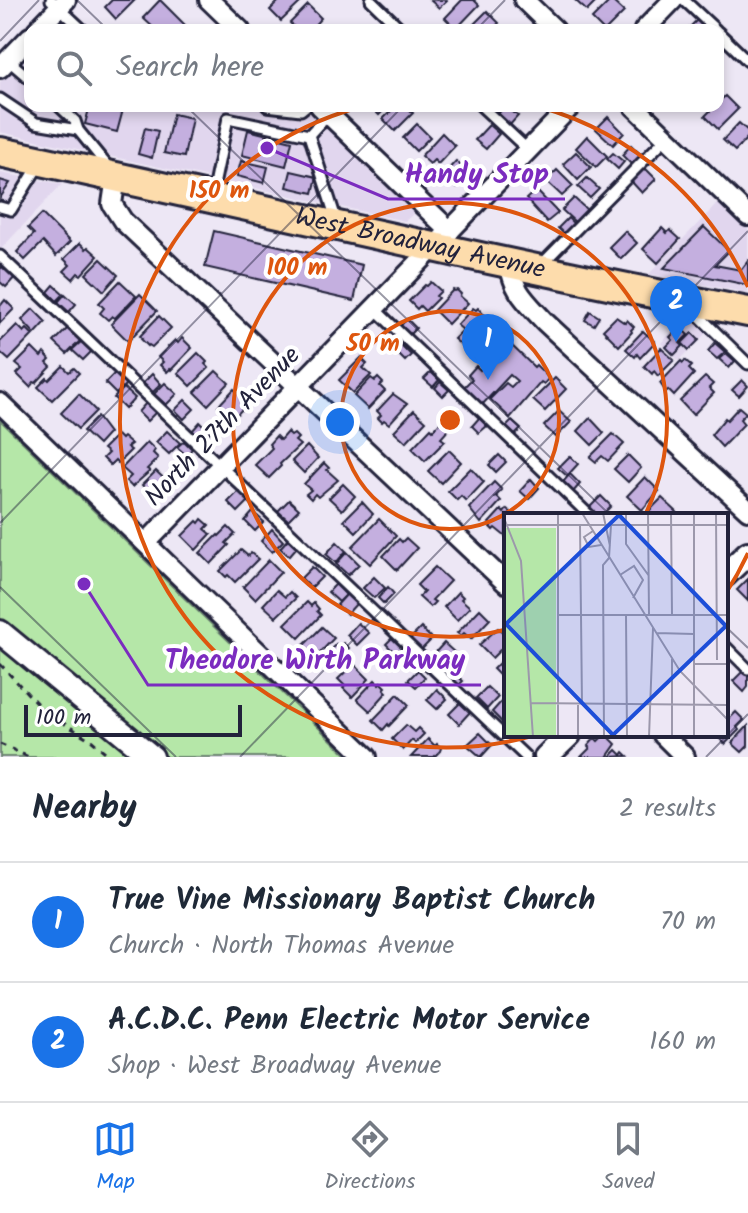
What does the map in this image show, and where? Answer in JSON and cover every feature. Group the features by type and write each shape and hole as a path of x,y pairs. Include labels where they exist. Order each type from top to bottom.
{"main road":[{"name":"West Broadway Avenue","path":"0,152 338,226 442,238 509,262 748,312"}],"street":[{"path":"209,0 234,24"},
{"path":"524,0 549,24"},
{"path":"650,24 673,0"},
{"path":"42,24 59,2"},
{"path":"4,64 24,43"},
{"path":"326,112 442,238"},
{"name":"North 27th Avenue","path":"146,543 565,112"},
{"path":"640,112 748,216"},
{"path":"116,177 112,204 123,221 504,581"},
{"path":"509,262 517,290 545,322 748,510"},
{"path":"0,403 367,757"},
{"path":"728,572 748,553"},
{"path":"0,632 152,757"},
{"path":"546,757 567,737"},
{"path":"665,737 685,757"}],"lane":[{"path":"371,0 396,24"},
{"path":"684,0 710,24"},
{"path":"59,2 78,24"},
{"path":"724,38 748,61"},
{"path":"4,64 24,76"},
{"path":"0,99 36,123 78,130"},
{"path":"65,112 116,177"},
{"path":"323,112 309,135 338,226"},
{"path":"487,112 528,150"},
{"path":"212,198 228,118 309,135"},
{"path":"537,268 667,137"},
{"path":"0,207 11,210 42,161"},
{"path":"0,256 504,736"},
{"path":"682,299 748,364"},
{"path":"374,308 587,513"},
{"path":"728,649 748,669"},
{"path":"505,737 526,757"}],"path":[{"path":"0,664 44,711 91,740 111,757"},
{"path":"0,744 29,757"}],"shaded area":[{"path":"24,56 24,112 283,112 298,115 311,112 411,208 412,215 405,221 0,132 0,82"},
{"path":"0,173 62,184 0,250"},
{"path":"719,202 748,228 748,293 649,274"},
{"path":"682,321 713,326 679,361 661,343"}],"green space":[{"path":"0,420 349,757 0,757"}],"building":[{"path":"112,0 135,0 116,19 105,7"},
{"path":"160,0 184,24 150,24 143,18"},
{"path":"280,0 301,2 281,21 270,10"},
{"path":"430,0 447,0 439,8"},
{"path":"462,0 474,0 479,5 461,24 451,24 445,18"},
{"path":"575,0 598,0 587,11"},
{"path":"611,0 624,12 612,24 597,24 592,19"},
{"path":"308,5 321,18 316,24 290,23"},
{"path":"487,11 499,23 498,24 474,24"},
{"path":"724,97 738,109 718,129 705,116 709,112 724,112"},
{"path":"88,112 122,112 117,132 85,124"},
{"path":"390,112 413,113 395,131 383,119"},
{"path":"500,112 513,112 518,116 508,127 496,116"},
{"path":"173,114 192,118 184,157 164,153"},
{"path":"608,117 624,133 613,145 596,129"},
{"path":"739,123 748,131 748,137 735,151 723,140"},
{"path":"417,124 430,137 416,151 403,138"},
{"path":"489,125 499,134 486,149 475,140"},
{"path":"145,128 158,131 152,158 138,154"},
{"path":"248,130 292,141 286,166 242,155"},
{"path":"442,133 455,146 438,164 434,160 430,164 421,156"},
{"path":"587,136 607,156 596,167 576,148"},
{"path":"631,145 641,155 632,165 622,155"},
{"path":"576,152 591,167 578,180 563,164"},
{"path":"613,153 624,162 618,169 607,159"},
{"path":"241,161 268,167 264,183 237,176"},
{"path":"456,161 470,174 457,188 443,175"},
{"path":"644,167 656,179 642,193 630,180"},
{"path":"557,170 573,186 562,196 546,181"},
{"path":"291,171 317,177 313,193 287,187"},
{"path":"587,178 599,189 590,198 578,187"},
{"path":"0,180 10,183 0,198"},
{"path":"536,190 558,213 547,222 526,199"},
{"path":"574,198 587,210 576,223 562,210"},
{"path":"42,214 70,242 56,256 43,242 25,260 17,252 34,234 28,228"},
{"path":"568,218 574,224 564,234 558,228"},
{"path":"704,227 729,251 715,265 741,270 748,261 748,285 664,268"},
{"path":"662,228 667,233 670,230 680,239 658,263 643,249"},
{"path":"214,231 362,265 354,301 205,267"},
{"path":"625,231 637,243 621,259 609,247"},
{"path":"80,243 98,256 81,275 78,273 73,279 64,271 70,265 64,259"},
{"path":"101,259 118,275 104,291 86,274"},
{"path":"4,265 16,276 6,287 0,282 0,269"},
{"path":"120,281 136,296 115,318 112,316 108,320 100,313 104,308 99,303"},
{"path":"431,282 441,291 436,296 438,298 425,311 420,306 417,309 409,301"},
{"path":"54,285 64,294 57,301 48,292"},
{"path":"453,290 457,290 468,303 448,324 434,310"},
{"path":"65,294 76,304 69,312 58,302"},
{"path":"140,294 157,311 128,341 111,324"},
{"path":"5,300 14,309 0,323 0,306"},
{"path":"473,308 478,308 487,321 473,340 469,336 461,345 454,339 463,330 457,325"},
{"path":"33,309 46,322 35,334 22,320"},
{"path":"590,311 599,317 594,325 585,320"},
{"path":"159,316 171,328 152,347 148,346 140,336"},
{"path":"616,317 625,323 627,320 634,327 619,346 603,330"},
{"path":"407,319 416,328 408,336 399,327"},
{"path":"17,325 33,335 9,360 0,352 0,342"},
{"path":"69,327 82,339 67,354 54,342"},
{"path":"494,327 506,340 495,352 482,339"},
{"path":"680,327 688,335 674,355 666,347 673,340 670,337"},
{"path":"643,331 655,342 640,358 637,354 635,357 626,349"},
{"path":"692,333 699,340 689,350 682,343"},
{"path":"182,338 192,348 167,372 160,365 163,362 158,357 175,340 178,343"},
{"path":"83,340 93,350 83,360 72,350"},
{"path":"508,342 549,378 544,384 541,382 510,418 490,399 506,383 511,387 517,381 510,375 481,406 463,388 472,379 468,375 476,366 480,370"},
{"path":"715,343 725,352 717,359 708,351"},
{"path":"401,345 411,355 405,361 395,351"},
{"path":"32,348 41,357 44,353 51,367 30,387 17,374 22,369 16,364"},
{"path":"661,348 674,360 658,376 644,366"},
{"path":"198,353 209,368 191,386 178,373"},
{"path":"726,353 735,361 729,368 719,359"},
{"path":"361,358 367,364 363,368 371,375 353,393 339,380"},
{"path":"685,360 692,366 689,369 694,374 674,396 668,390 666,392 660,383"},
{"path":"63,366 69,372 74,368 79,373 52,400 38,387"},
{"path":"216,371 229,383 208,405 195,392"},
{"path":"116,372 127,383 116,394 105,383"},
{"path":"431,372 439,380 433,387 424,379"},
{"path":"152,374 161,384 153,392 143,383"},
{"path":"705,377 713,384 709,388 714,393 693,415 680,401"},
{"path":"371,378 375,381 378,378 385,391 368,409 354,396"},
{"path":"555,378 566,389 545,411 533,400"},
{"path":"742,380 748,386 739,396 732,390"},
{"path":"440,382 449,390 443,396 435,388"},
{"path":"165,383 177,394 166,405 154,394"},
{"path":"124,388 135,398 125,409 114,398"},
{"path":"234,389 246,397 243,400 247,404 226,426 217,417 223,411 218,406"},
{"path":"79,394 96,411 78,429 61,413"},
{"path":"393,394 407,404 389,424 378,418 381,415 377,411"},
{"path":"185,400 194,409 184,419 175,410"},
{"path":"147,402 157,411 147,421 138,412"},
{"path":"739,407 746,413 740,419 744,424 722,447 711,435"},
{"path":"414,410 426,421 406,442 394,431"},
{"path":"559,411 571,422 556,437 544,426"},
{"path":"97,417 109,433 98,445 83,431"},
{"path":"479,418 487,426 479,433 472,426"},
{"path":"590,418 604,433 592,445 578,431"},
{"path":"442,420 450,428 441,438 445,441 425,461 412,448"},
{"path":"512,421 521,429 515,435 506,427"},
{"path":"200,422 210,432 202,440 192,431"},
{"path":"167,431 180,443 169,454 156,442"},
{"path":"287,432 298,438 295,441 300,445 269,478 255,465 272,448 269,444 276,436 280,440"},
{"path":"613,434 624,444 608,461 602,456 596,462 590,457"},
{"path":"117,435 131,444 127,447 131,450 118,463 115,460 110,465 103,458 108,453 103,449"},
{"path":"184,441 192,449 186,455 177,447"},
{"path":"147,442 158,458 147,469 150,471 132,487 126,481 131,476 122,468"},
{"path":"307,446 318,458 304,473 292,461"},
{"path":"449,450 461,462 441,483 428,471"},
{"path":"499,455 506,462 496,472 489,465"},
{"path":"628,455 641,468 628,482 614,469"},
{"path":"570,456 578,464 567,476 558,468"},
{"path":"324,463 338,480 311,499 306,494 311,490 304,484"},
{"path":"471,468 484,482 466,501 461,496 457,500 448,491"},
{"path":"156,471 172,486 158,501 142,485"},
{"path":"570,474 580,484 573,492 562,483"},
{"path":"645,477 659,491 642,510 627,496"},
{"path":"531,479 539,488 529,499 520,491"},
{"path":"494,482 502,490 494,498 501,501 481,523 469,508"},
{"path":"343,484 355,496 342,510 329,498"},
{"path":"239,491 249,501 238,512 228,502"},
{"path":"601,496 611,506 604,513 593,513 589,508"},
{"path":"662,498 677,512 676,513 647,513"},
{"path":"289,500 299,509 288,520 278,511"},
{"path":"362,502 373,514 356,532 344,520"},
{"path":"501,510 504,513 504,535 495,528 493,530 489,523"},
{"path":"253,512 264,522 255,531 245,521"},
{"path":"202,519 209,525 205,529 211,534 196,550 182,536"},
{"path":"379,519 396,536 370,564 352,547"},
{"path":"228,527 235,534 211,564 200,553"},
{"path":"272,529 283,541 272,552 261,541"},
{"path":"406,538 417,548 397,570 383,556 399,539 402,542"},
{"path":"288,539 297,547 289,556 280,548"},
{"path":"337,542 346,551 336,563 326,554"},
{"path":"241,550 258,559 235,582 220,571"},
{"path":"347,552 359,564 348,575 336,564"},
{"path":"269,560 281,572 255,599 243,587"},
{"path":"312,567 322,577 311,588 301,578"},
{"path":"435,567 450,581 432,600 435,602 430,607 419,597 424,592 417,585"},
{"path":"374,577 385,588 374,598 363,588"},
{"path":"748,579 748,601 737,590"},
{"path":"336,584 346,595 339,602 328,592"},
{"path":"388,587 394,594 384,604 378,598"},
{"path":"277,590 285,597 290,592 296,598 276,617 263,605"},
{"path":"458,592 470,607 457,620 444,607"},
{"path":"347,594 357,603 347,614 337,605"},
{"path":"307,602 311,606 314,603 321,615 299,638 285,624"},
{"path":"480,609 490,619 471,639 464,633 461,636 457,633"},
{"path":"358,623 369,633 357,645 347,635"},
{"path":"322,627 334,638 315,658 303,646"},
{"path":"421,628 432,639 421,650 410,639"},
{"path":"498,628 504,633 504,646 492,658 479,645"},
{"path":"392,638 401,647 396,654 386,644"},
{"path":"343,643 349,648 345,652 347,655 331,672 326,671 318,663 336,644 339,647"},
{"path":"444,643 455,653 444,665 433,655"},
{"path":"403,649 413,658 406,665 396,656"},
{"path":"504,658 504,680 493,669"},
{"path":"354,664 369,679 352,697 338,679"},
{"path":"418,670 425,677 416,687 408,680"},
{"path":"743,671 748,675 748,687 744,692 733,681"},
{"path":"453,672 463,681 458,686 448,677"},
{"path":"375,680 386,687 387,692 370,711 357,699"},
{"path":"487,687 498,697 487,709 476,698"},
{"path":"437,689 447,699 437,709 427,700"},
{"path":"398,694 409,705 383,730 373,720"},
{"path":"501,702 504,705 504,722 503,723 492,712"},
{"path":"460,703 470,712 459,724 449,714"},
{"path":"736,712 744,720 725,744 718,737 728,737 729,719"},
{"path":"406,725 414,732 418,728 424,734 415,743 412,740 403,750 392,739"},
{"path":"748,726 748,746 742,752 732,743"},
{"path":"480,733 492,745 481,757 467,745"},
{"path":"609,737 616,744 607,757 581,757 595,738 598,741"},
{"path":"428,739 441,748 440,751 434,757 411,757"},
{"path":"617,750 622,755 624,752 628,756 610,757"}],"place":[{"name":"Handy Stop","path":"267,148"},
{"name":"A.C.D.C. Penn Electric Motor Service","path":"676,342"},
{"name":"True Vine Missionary Baptist Church","path":"488,380"},
{"name":"Theodore Wirth Parkway","path":"84,584"}]}
